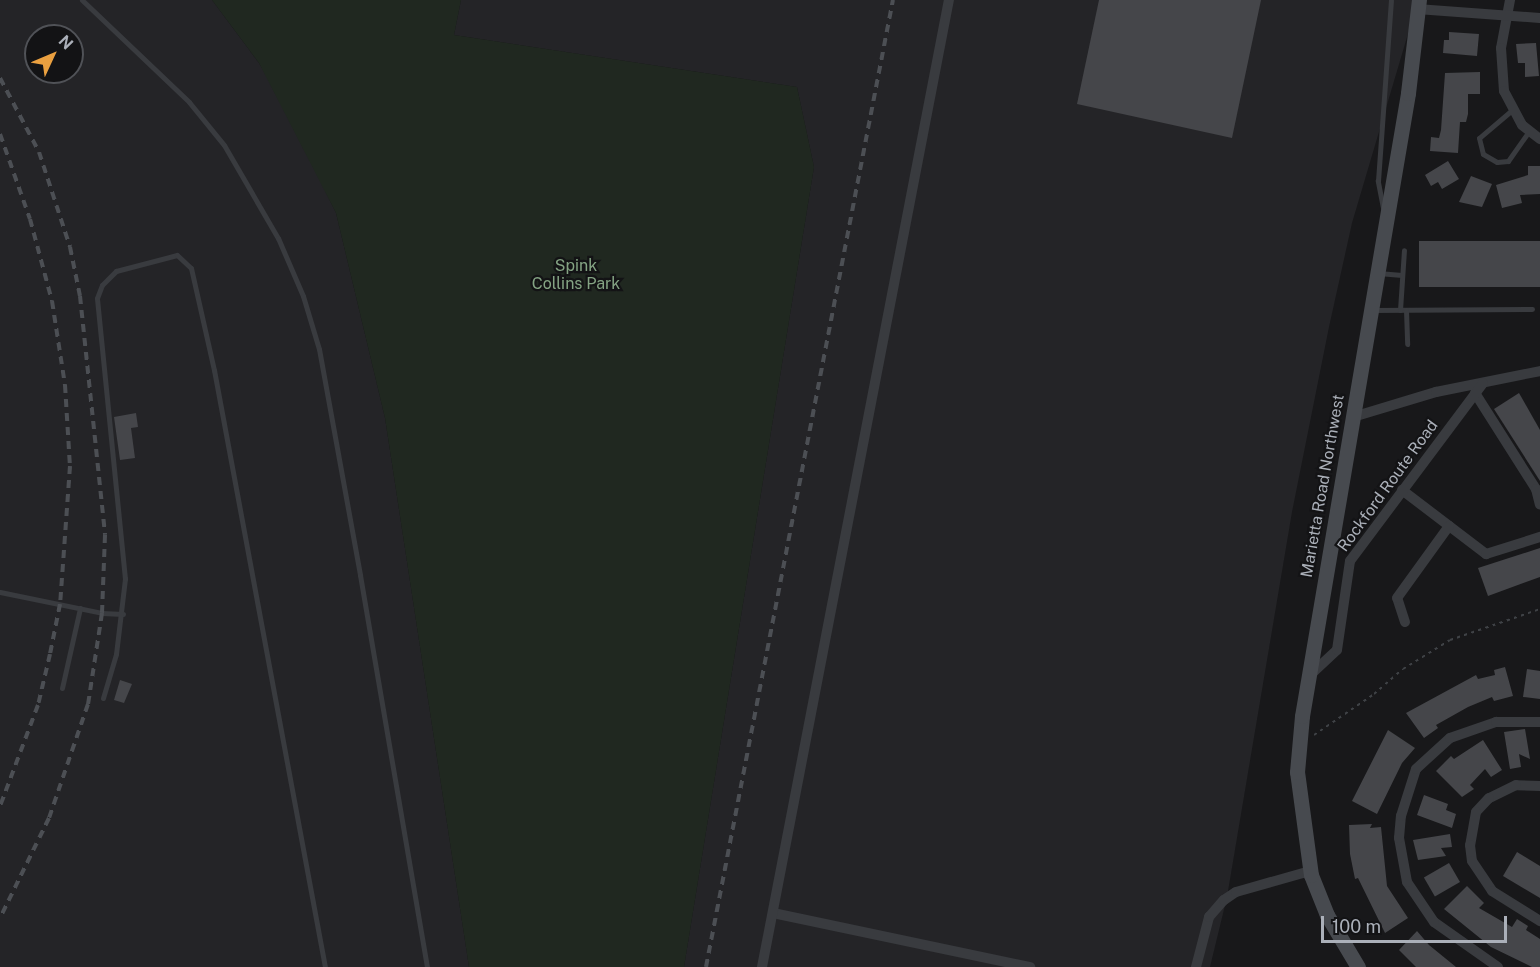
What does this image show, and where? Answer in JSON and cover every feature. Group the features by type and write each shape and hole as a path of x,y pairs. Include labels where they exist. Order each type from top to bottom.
{"main road":[{"name":"Marietta Road Northwest","path":"1358,967 1327,915 1310,871 1299,802 1299,750 1309,676 1386,220 1418,5"}],"street":[{"path":"762,967 949,0"},
{"path":"1510,0 1506,17 1501,74 1512,110 1540,139"},
{"path":"1418,5 1506,17 1540,18"},
{"path":"1353,417 1436,392 1540,371"},
{"name":"Rockford Route Road","path":"1309,676 1337,650 1350,561 1483,383"},
{"path":"1475,393 1536,489 1540,505"},
{"path":"1402,490 1486,554 1540,537"},
{"path":"1405,622 1397,598 1449,526"},
{"path":"1498,967 1434,922 1407,882 1399,838 1401,816 1416,770 1450,738 1496,722 1540,722"},
{"path":"1540,786 1516,785 1490,798 1476,812 1470,845 1473,861 1492,891 1540,921"},
{"path":"1196,967 1209,917 1224,900 1236,892 1310,871"},
{"path":"773,913 1030,967"}],"lane":[{"path":"82,0 189,102 224,145 278,238 303,296 319,350 427,967"},
{"path":"1386,220 1377,181 1391,0"},
{"path":"1512,110 1479,138 1483,154 1497,162 1508,161 1529,130"},
{"path":"1404,250 1403,310 1407,344"},
{"path":"103,698 123,614 126,579 97,298 102,285 116,271 177,255 191,268 214,370 325,967"},
{"path":"1377,273 1402,275"},
{"path":"1370,310 1532,309"},
{"path":"0,592 123,614"},
{"path":"62,688 80,608"}],"path":[{"path":"1299,750 1317,731 1374,694 1403,669 1450,640 1540,609"}],"shaded area":[{"path":"0,0 212,0 259,63 286,110 336,213 385,418 469,967 0,967"},
{"path":"461,0 1418,0 1352,223 1329,327 1292,512 1227,897 1210,967 684,967 814,167 797,87 454,35"}],"green space":[{"name":"Spink Collins Park","path":"212,0 461,0 454,35 797,87 814,167 684,967 469,967 385,418 336,213 259,63"}],"building":[{"path":"1099,0 1261,0 1232,138 1077,104"},
{"path":"1449,32 1479,34 1477,56 1443,53 1444,40 1449,40"},
{"path":"1536,43 1539,76 1525,77 1525,63 1518,63 1516,44"},
{"path":"1480,72 1480,94 1468,94 1466,122 1460,122 1458,153 1430,151 1431,137 1439,138 1441,130 1445,73"},
{"path":"1448,161 1459,179 1442,189 1438,182 1431,186 1425,175"},
{"path":"1528,166 1540,166 1540,194 1520,195 1522,203 1502,208 1496,185 1528,175"},
{"path":"1471,176 1492,184 1482,207 1459,202"},
{"path":"1419,241 1540,241 1540,287 1419,287"},
{"path":"1519,393 1540,430 1540,481 1494,409"},
{"path":"136,413 138,427 131,428 135,458 120,460 114,417"},
{"path":"1540,548 1540,577 1488,596 1478,568"},
{"path":"1505,667 1513,696 1494,701 1492,697 1468,707 1436,725 1438,728 1424,738 1406,713 1476,675 1478,679 1495,675 1494,670"},
{"path":"1527,669 1540,671 1540,699 1523,697"},
{"path":"120,680 132,684 124,703 114,700"},
{"path":"1525,729 1530,759 1519,754 1521,767 1510,769 1504,732"},
{"path":"1388,730 1415,748 1402,763 1377,814 1352,801"},
{"path":"1483,740 1502,770 1491,777 1485,769 1470,785 1474,789 1462,797 1436,771 1451,756 1454,759"},
{"path":"1424,795 1448,804 1446,810 1456,814 1452,828 1417,815"},
{"path":"1372,824 1370,828 1381,827 1387,886 1408,918 1385,933 1358,878 1355,879 1350,854 1349,825"},
{"path":"1450,834 1452,847 1441,848 1446,856 1418,860 1413,840"},
{"path":"1517,852 1540,866 1540,898 1503,876"},
{"path":"1449,863 1460,882 1435,897 1424,877"},
{"path":"1467,886 1484,903 1479,908 1512,927 1517,919 1528,926 1526,930 1540,939 1540,967 1532,967 1491,947 1444,909"},
{"path":"1417,931 1429,945 1456,967 1416,967 1399,950"}],"railway":[{"path":"706,967 893,0"},
{"path":"0,78 39,152 70,247 80,296 105,535 102,613 88,704 49,818 0,918"},
{"path":"0,134 30,219 52,301 65,385 70,466 60,604 50,654 38,705 0,806"}]}
